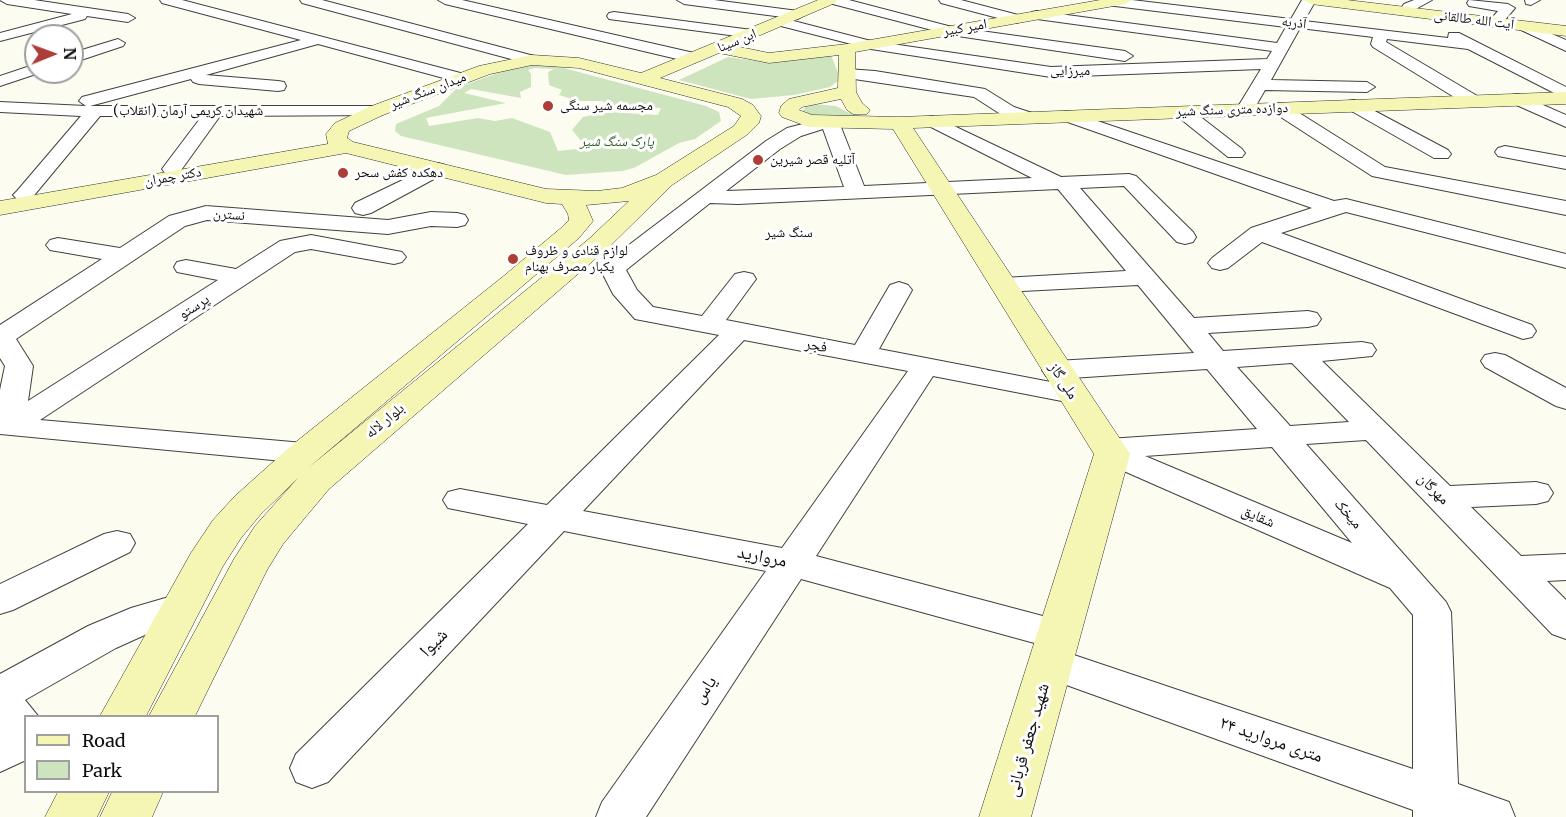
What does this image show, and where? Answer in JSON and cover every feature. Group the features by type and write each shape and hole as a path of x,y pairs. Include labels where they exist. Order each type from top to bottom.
{"main road":[{"name":"ابن سینا","path":"643,79 832,0"},
{"name":"آیت الله طالقانی","path":"1310,0 1351,2 1566,31"},
{"name":"امیر کبیر","path":"718,48 769,58 847,49 1120,1"},
{"name":"آیت الله طالقانی","path":"1409,10 1566,26"},
{"path":"847,49 847,83 854,106 872,115 899,123"},
{"name":"میدان سنگ شیر","path":"344,137 376,111 498,65 532,60 565,60 735,104 769,105 803,101 847,83"},
{"name":"دوازده متری سنگ شیر","path":"830,122 899,123 1566,96"},
{"path":"803,101 791,106 789,113 809,121 830,122"},
{"path":"344,137 438,169 546,196 591,233 624,195 664,180 749,123 751,116 746,109 735,104"},
{"path":"723,141 782,127 830,122"},
{"name":"ملی گاز","path":"899,123 1110,452"},
{"name":"دکتر چمران","path":"0,208 344,137"},
{"name":"دکتر چمران","path":"0,200 296,147"},
{"name":"بلوار لاله","path":"124,715 179,608 227,529 270,482 515,281 591,233 664,180"},
{"name":"بلوار لاله","path":"173,715 248,569 269,536 301,497 340,459 591,233"},
{"path":"1055,649 1110,452"},
{"name":"شهید جعفر قربانی","path":"1005,817 1055,649"},
{"path":"126,817 138,793"}],"street":[{"path":"7,0 128,18"},
{"path":"167,0 462,78"},
{"path":"306,0 532,60"},
{"path":"445,0 694,58"},
{"path":"487,0 567,14"},
{"path":"684,0 798,15"},
{"path":"832,0 951,31 1202,67"},
{"path":"946,0 1017,19"},
{"path":"971,6 994,0"},
{"path":"1245,110 1310,0"},
{"path":"1425,0 1409,10 1566,96"},
{"name":"آذربه","path":"1120,1 1472,45"},
{"path":"1474,3 1508,8 1499,18"},
{"path":"0,38 92,13"},
{"path":"481,22 508,14"},
{"path":"1037,15 1201,41 1281,48"},
{"path":"197,24 228,16"},
{"path":"614,16 752,34"},
{"name":"میرزایی","path":"782,22 871,45 1051,72 1202,67 1266,74"},
{"path":"1524,26 1566,46"},
{"path":"351,58 463,27"},
{"path":"1381,34 1378,44 1473,101"},
{"path":"0,38 24,43"},
{"path":"48,111 317,40"},
{"path":"84,54 118,43"},
{"path":"192,60 217,66"},
{"path":"0,81 24,73"},
{"path":"1266,74 1320,74"},
{"path":"1266,74 1367,87"},
{"path":"132,75 279,86"},
{"path":"847,83 874,76 979,93 1008,111 1029,118"},
{"path":"339,94 403,101"},
{"path":"1518,99 1566,122"},
{"path":"1354,105 1441,154"},
{"name":"شهیدان کریمی آرمان (انقلاب)","path":"0,108 48,111 376,111"},
{"path":"1279,108 1379,172 1566,208"},
{"path":"24,195 95,111"},
{"path":"172,169 215,111"},
{"path":"1183,112 1235,153"},
{"path":"1068,116 1341,207 1566,261"},
{"path":"933,121 1060,183"},
{"path":"707,197 794,132 830,122 856,192"},
{"path":"1505,152 1566,149"},
{"path":"1316,153 1347,152"},
{"path":"1505,152 1566,163"},
{"path":"1494,194 1505,152"},
{"path":"363,208 438,169"},
{"path":"1220,263 1259,234 1341,207 1379,172"},
{"path":"591,233 707,197 738,198 1129,180 1185,237"},
{"name":"میخک","path":"1060,183 1187,326 1432,612 1435,806"},
{"name":"نسترن","path":"0,337 177,221 206,213 388,228 431,219 457,220"},
{"name":"فجر","path":"591,233 626,294 644,313 926,366 1064,382 1216,360 1362,350"},
{"path":"1259,234 1523,331"},
{"name":"پرستو","path":"4,426 288,246 310,242 394,257"},
{"path":"57,245 124,256"},
{"path":"186,267 240,277"},
{"path":"1003,285 1144,277"},
{"path":"709,325 744,279"},
{"path":"863,354 899,290"},
{"path":"1187,326 1308,319"},
{"path":"556,518 738,331"},
{"path":"0,342 5,344 20,366 4,426 304,453"},
{"name":"مهرگان","path":"1299,354 1566,624"},
{"path":"1495,361 1566,400"},
{"name":"یاس","path":"619,817 926,366"},
{"path":"1110,452 1373,430"},
{"name":"شقایق","path":"1110,452 1404,579"},
{"path":"1441,498 1536,493"},
{"name":"مروارید","path":"460,500 792,563 1055,649"},
{"name":"شیوا","path":"312,768 556,518"},
{"path":"0,600 117,543"},
{"path":"1512,570 1566,567"},
{"path":"24,732 0,696 102,637 144,618 179,608"},
{"name":"۲۴ متری مروارید","path":"1055,649 1435,806 1492,817"},
{"path":"0,753 24,736"}],"green space":[{"path":"831,55 839,75 838,81 830,87 794,95 751,99 679,80 728,57 770,63"},
{"name":"پارک سنگ شیر","path":"530,65 560,67 706,106 719,112 721,121 695,139 679,143 634,168 566,175 401,136 395,131 396,124 439,106 457,88 508,69","holes":["554,69 548,72 549,85 562,90 559,95 578,101 601,101 616,106 661,108 658,115 608,112 583,117 572,130 587,148 558,151 550,132 512,118 495,121 478,118 429,126 426,118 506,103 464,93 471,89 521,98 520,92 531,87 531,74 528,70"]},
{"path":"813,104 836,106 847,112 872,119 818,118 802,112 806,106"}],"place":[{"name":"مجسمه شیر سنگی","path":"548,106"},
{"name":"آتلیه قصر شیرین","path":"758,160"},
{"name":"دهکده کفش سحر","path":"343,173"},
{"name":"لوازم قنادی و ظروف یکبار مصرف بهنام","path":"513,259"}],"district":[{"name":"سنگ شیر","path":"789,233"}]}
